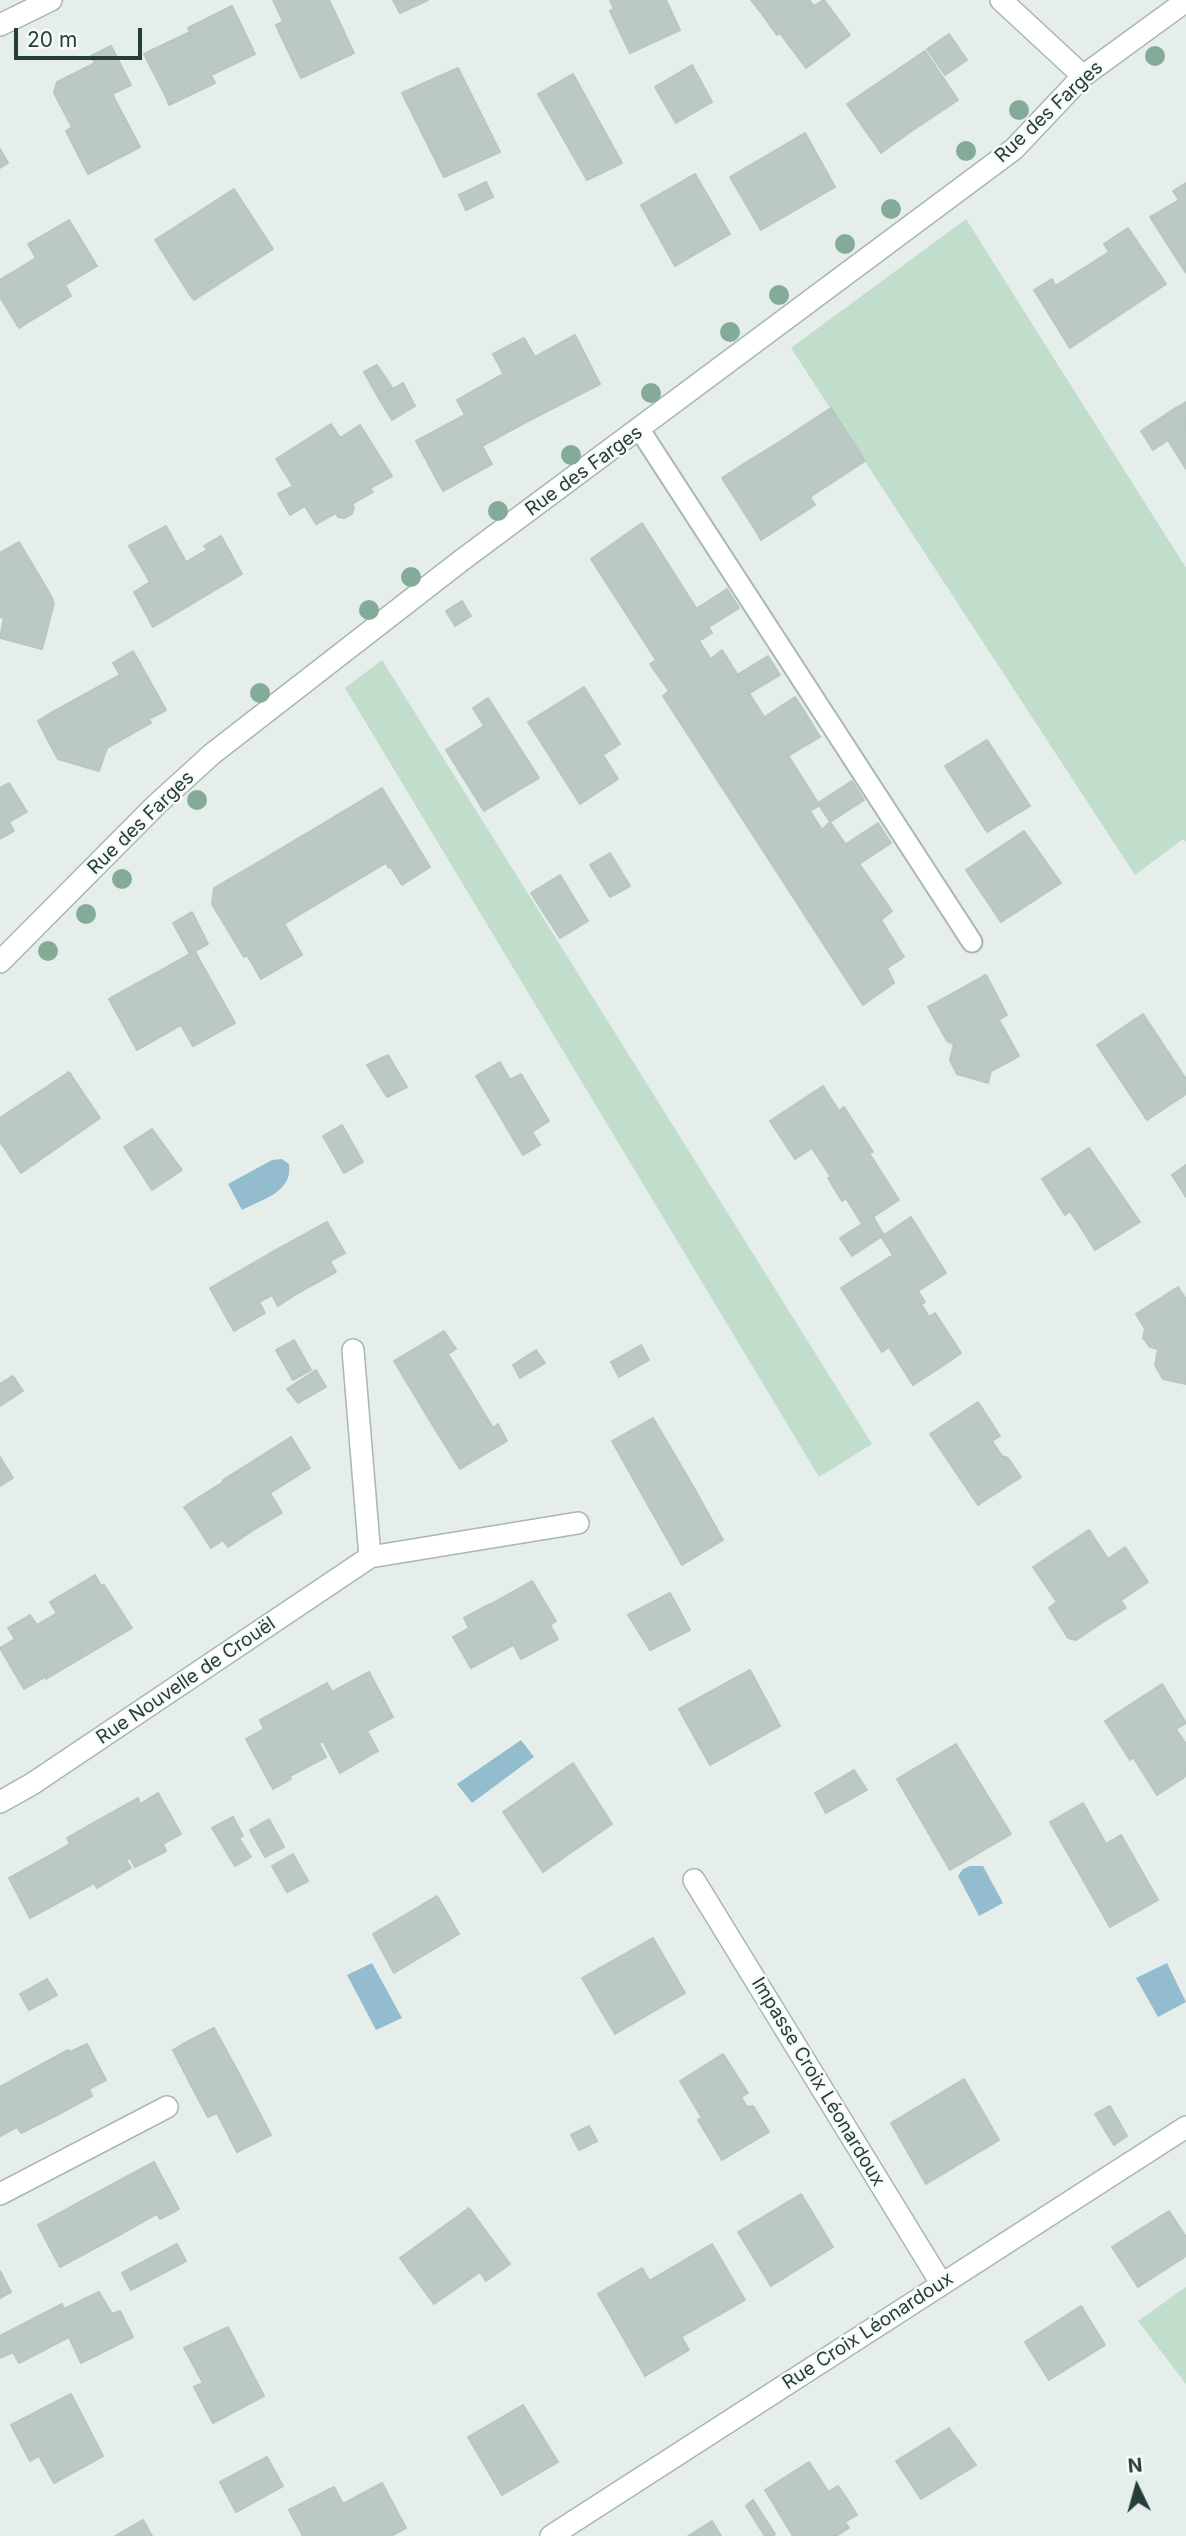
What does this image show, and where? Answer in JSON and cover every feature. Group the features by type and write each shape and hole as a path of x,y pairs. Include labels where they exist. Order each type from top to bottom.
{"street":[{"path":"0,25 51,0"},
{"path":"1000,0 1083,76"},
{"name":"Rue des Farges","path":"0,962 156,805 212,754 462,560 1014,149 1083,76 1186,1"},
{"path":"353,1349 370,1557"},
{"name":"Rue Nouvelle de Crouël","path":"0,1802 32,1784 370,1557 578,1523"},
{"name":"Impasse Croix Léonardoux","path":"694,1880 941,2283"},
{"path":"0,2194 167,2107"},
{"name":"Rue Croix Léonardoux","path":"551,2536 1186,2127"}],"lane":[{"path":"640,430 972,942"}],"green space":[{"path":"966,219 1186,568 1186,842 1183,839 1135,875 791,348"},
{"path":"382,660 872,1444 819,1477 345,688"},
{"path":"1186,2287 1186,2384 1138,2321"}],"water":[{"path":"282,1159 289,1164 289,1174 281,1188 242,1210 228,1184 272,1160"},
{"path":"521,1740 534,1757 472,1803 457,1784"},
{"path":"983,1866 1003,1903 979,1916 958,1876 963,1869"},
{"path":"372,1963 402,2018 376,2030 347,1975"},
{"path":"1167,1963 1186,2002 1158,2017 1136,1978"}],"building":[{"path":"273,0 329,0 354,53 301,78 280,34 287,30"},
{"path":"393,0 428,0 400,13"},
{"path":"610,0 666,0 680,30 630,53 610,11 614,9"},
{"path":"751,0 761,0 769,10 762,14"},
{"path":"761,0 809,0 814,6 824,0 850,35 806,68 762,14 769,10"},
{"path":"232,6 255,54 211,75 215,83 194,93 190,86 166,97 144,54 173,40 180,42 192,37 188,28"},
{"path":"283,22 287,30 280,34 276,25"},
{"path":"190,32 192,37 180,42 173,40"},
{"path":"949,34 967,60 945,75 927,49"},
{"path":"111,46 131,85 112,94 140,147 88,174 66,131 72,127 54,93 57,82 95,63 91,56"},
{"path":"925,51 958,100 910,132 906,126 877,147 847,104"},
{"path":"692,65 712,102 676,123 655,87"},
{"path":"458,68 500,152 444,177 402,93"},
{"path":"573,74 622,163 587,180 538,94"},
{"path":"190,86 194,93 169,105 166,97"},
{"path":"906,126 910,132 881,153 877,147"},
{"path":"805,133 835,187 761,230 730,177"},
{"path":"0,149 8,163 0,168"},
{"path":"695,174 730,234 675,266 641,205"},
{"path":"486,182 493,197 466,210 459,195"},
{"path":"1186,183 1186,273 1150,217 1179,200 1173,191"},
{"path":"234,189 273,249 251,263 247,258 190,295 155,240"},
{"path":"69,220 97,266 57,290 63,301 19,328 0,297 0,280 36,258 28,244"},
{"path":"1128,228 1166,284 1115,318 1084,268 1109,252 1104,244"},
{"path":"247,258 251,263 194,300 190,295"},
{"path":"1084,268 1115,318 1070,348 1034,290 1052,279 1055,286"},
{"path":"65,285 71,296 63,301 57,290"},
{"path":"575,335 600,384 528,421 493,354 524,338 535,357"},
{"path":"377,365 393,389 378,397 364,372"},
{"path":"503,374 528,421 482,446 457,400"},
{"path":"403,383 415,406 392,420 378,397"},
{"path":"1186,402 1186,427 1174,409"},
{"path":"831,408 865,461 810,497 776,444"},
{"path":"1174,409 1186,427 1186,469 1168,440 1153,450 1141,431"},
{"path":"465,415 492,464 443,491 416,441"},
{"path":"331,424 340,438 360,425 392,476 370,488 373,492 352,504 352,514 345,518 338,517 336,513 316,524 305,506 290,515 278,494 293,486 276,459"},
{"path":"776,444 810,497 776,518 742,465"},
{"path":"742,465 776,518 756,531 722,478"},
{"path":"810,497 815,505 761,540 756,531"},
{"path":"642,523 712,633 699,641 711,659 722,650 818,803 819,806 810,811 822,830 830,822 892,911 881,920 904,957 887,968 894,983 863,1005 663,696 669,691 650,664 656,660 591,559"},
{"path":"166,526 186,562 207,550 204,546 221,536 242,574 153,627 134,592 150,582 129,546"},
{"path":"19,542 47,589 42,592 46,599 54,603 42,649 0,638 4,618 0,617 0,553"},
{"path":"47,589 53,600 46,599 42,592"},
{"path":"727,589 739,608 709,627 696,609"},
{"path":"462,601 471,616 455,626 446,611"},
{"path":"133,651 166,710 149,719 151,723 107,748 99,771 58,759 53,750 59,732 49,714 120,675 113,663"},
{"path":"768,656 780,675 748,694 737,675"},
{"path":"584,687 613,733 596,744 618,779 580,804 528,722"},
{"path":"795,697 808,717 776,738 763,718"},
{"path":"488,698 539,778 484,811 446,750 484,726 473,708"},
{"path":"49,714 59,732 53,750 38,721"},
{"path":"808,717 820,737 788,756 776,738"},
{"path":"613,733 620,744 603,755 596,744"},
{"path":"987,740 1030,806 987,832 945,766"},
{"path":"852,781 864,800 830,822 818,803"},
{"path":"9,783 27,812 9,822 14,831 0,839 0,788"},
{"path":"382,788 430,867 402,885 386,863 359,879 324,823"},
{"path":"324,823 359,879 284,924 250,867"},
{"path":"878,823 891,843 859,864 846,844"},
{"path":"1024,831 1061,883 1001,922 966,870"},
{"path":"610,853 630,886 610,897 590,865"},
{"path":"250,867 288,930 244,957 212,904 214,888"},
{"path":"560,875 588,921 560,938 531,893"},
{"path":"192,912 208,944 190,954 173,923"},
{"path":"288,930 302,955 261,979 247,955"},
{"path":"195,951 199,959 161,980 156,973"},
{"path":"199,959 235,1023 193,1046 181,1025 137,1050 109,999 156,973 161,980"},
{"path":"986,975 1007,1015 999,1020 1019,1056 991,1071 988,1083 957,1074 962,1057 954,1044 947,1041 928,1007"},
{"path":"1143,1014 1186,1079 1186,1094 1147,1120 1097,1045"},
{"path":"954,1044 962,1057 957,1074 950,1060"},
{"path":"388,1055 407,1087 387,1097 367,1065"},
{"path":"500,1062 510,1080 521,1074 549,1121 532,1132 540,1145 523,1155 476,1076"},
{"path":"69,1072 100,1118 21,1173 5,1149 12,1145 0,1129 0,1118"},
{"path":"823,1086 839,1111 844,1107 899,1200 862,1224 846,1198 842,1201 828,1178 831,1177 812,1148 795,1159 770,1121"},
{"path":"342,1125 363,1162 344,1173 323,1136"},
{"path":"0,1129 12,1145 5,1149 0,1142"},
{"path":"152,1129 182,1170 152,1190 124,1147"},
{"path":"1089,1148 1140,1222 1095,1250 1080,1226 1082,1219 1074,1208 1065,1215 1042,1179"},
{"path":"1186,1165 1186,1197 1172,1175"},
{"path":"1074,1208 1082,1219 1080,1226 1070,1211"},
{"path":"873,1217 884,1235 852,1256 840,1238"},
{"path":"911,1217 946,1273 918,1291 925,1302 921,1304 929,1317 935,1313 952,1339 935,1350 944,1365 913,1385 889,1347 882,1352 841,1288 893,1255 881,1237"},
{"path":"327,1222 345,1253 330,1261 336,1272 293,1296 269,1254"},
{"path":"269,1254 293,1296 278,1306 272,1295 259,1302 265,1313 234,1331 210,1288"},
{"path":"1178,1287 1186,1299 1186,1384 1163,1379 1167,1362 1158,1349 1150,1347 1143,1338 1145,1329 1136,1314"},
{"path":"444,1331 456,1349 448,1354 470,1390 427,1416 394,1361"},
{"path":"952,1339 961,1353 944,1365 935,1350"},
{"path":"294,1340 311,1370 293,1380 276,1350"},
{"path":"641,1345 649,1360 619,1377 611,1362"},
{"path":"1158,1349 1167,1362 1163,1379 1155,1365"},
{"path":"536,1350 545,1363 520,1378 513,1365"},
{"path":"316,1370 326,1387 298,1403 287,1389"},
{"path":"13,1376 23,1391 0,1406 0,1384"},
{"path":"470,1390 493,1428 498,1424 507,1441 460,1469 427,1416"},
{"path":"978,1402 1000,1436 992,1441 1021,1477 978,1505 930,1434"},
{"path":"653,1418 690,1481 648,1505 612,1441"},
{"path":"291,1437 310,1468 270,1493 282,1513 255,1529 223,1480"},
{"path":"0,1457 13,1478 0,1486"},
{"path":"690,1481 723,1540 682,1565 648,1505"},
{"path":"223,1482 231,1492 191,1517 184,1507"},
{"path":"231,1492 255,1529 228,1547 223,1540 211,1548 191,1517"},
{"path":"1089,1530 1108,1559 1125,1547 1148,1582 1099,1615 1103,1622 1076,1640 1068,1638 1049,1608 1057,1602 1033,1567"},
{"path":"95,1575 132,1628 83,1657 50,1602"},
{"path":"532,1581 556,1621 550,1625 558,1639 521,1659 491,1604"},
{"path":"670,1593 690,1630 650,1650 628,1615"},
{"path":"1121,1601 1126,1608 1103,1622 1099,1615"},
{"path":"490,1604 513,1645 471,1668 453,1637 469,1628 464,1618"},
{"path":"57,1613 83,1657 24,1689 0,1648 15,1639 8,1628 30,1615 37,1625"},
{"path":"750,1670 780,1726 710,1765 679,1709"},
{"path":"369,1672 393,1717 367,1731 378,1751 340,1773 300,1698 327,1683 332,1692"},
{"path":"1162,1684 1186,1723 1176,1729 1186,1744 1186,1776 1157,1795 1133,1757 1130,1760 1105,1721"},
{"path":"300,1698 323,1741 283,1763 291,1779 273,1789 246,1739 264,1729 260,1720"},
{"path":"319,1743 326,1757 290,1776 283,1763"},
{"path":"956,1744 1011,1834 950,1870 897,1779"},
{"path":"573,1763 612,1824 543,1872 503,1812"},
{"path":"854,1770 867,1790 826,1813 815,1793"},
{"path":"158,1793 181,1834 163,1844 166,1851 135,1867 130,1858 126,1860 102,1818 138,1798 140,1804"},
{"path":"1083,1803 1106,1844 1121,1835 1158,1900 1110,1927 1050,1822"},
{"path":"233,1817 243,1836 239,1838 251,1857 235,1866 212,1828"},
{"path":"102,1818 131,1868 97,1888 94,1883 30,1918 9,1878 70,1844 67,1838"},
{"path":"269,1819 284,1847 265,1857 250,1830"},
{"path":"293,1854 308,1881 287,1892 272,1866"},
{"path":"437,1896 459,1934 394,1973 373,1934"},
{"path":"653,1938 685,1993 615,2034 582,1978"},
{"path":"47,1979 57,1995 29,2010 20,1994"},
{"path":"214,2028 236,2068 194,2091 180,2064 190,2058 183,2044"},
{"path":"87,2044 106,2080 89,2089 92,2096 59,2114 35,2068 68,2050 70,2052"},
{"path":"183,2044 190,2058 180,2064 173,2050"},
{"path":"723,2054 748,2093 741,2097 747,2107 753,2106 769,2132 722,2160 698,2120 702,2118 680,2081"},
{"path":"35,2068 59,2114 21,2133 17,2127 0,2136 0,2087"},
{"path":"236,2068 271,2135 237,2152 217,2113 208,2117 194,2091"},
{"path":"964,2079 999,2140 926,2184 891,2123"},
{"path":"1110,2106 1127,2136 1114,2145 1095,2114"},
{"path":"589,2126 597,2141 579,2150 571,2135"},
{"path":"154,2162 179,2209 160,2219 157,2214 123,2233 100,2191"},
{"path":"100,2191 123,2233 60,2267 38,2225"},
{"path":"801,2194 833,2247 771,2286 738,2232"},
{"path":"469,2208 510,2264 486,2281 480,2272 434,2304 400,2258"},
{"path":"1169,2211 1186,2237 1186,2256 1138,2287 1112,2247"},
{"path":"177,2244 186,2261 131,2290 122,2273"},
{"path":"712,2244 745,2300 681,2337 649,2281"},
{"path":"642,2268 689,2350 645,2376 612,2318 620,2314 606,2289"},
{"path":"0,2271 11,2292 0,2298"},
{"path":"606,2289 620,2314 612,2318 598,2294"},
{"path":"99,2292 112,2314 120,2311 133,2337 81,2363 69,2337 19,2363 13,2352 0,2358 0,2336 62,2304 64,2309"},
{"path":"1081,2306 1105,2345 1049,2380 1025,2342"},
{"path":"228,2327 264,2396 213,2423 194,2387 203,2383 184,2348"},
{"path":"71,2394 103,2456 54,2483 39,2456 30,2461 11,2425"},
{"path":"523,2405 558,2462 502,2495 468,2437"},
{"path":"949,2428 976,2465 921,2499 896,2461"},
{"path":"267,2457 283,2486 236,2512 220,2482"},
{"path":"809,2462 837,2505 847,2499 857,2515 845,2522 849,2528 836,2536 793,2536 765,2490"},
{"path":"382,2483 406,2528 391,2536 303,2536 289,2510 334,2487 343,2504"},
{"path":"838,2486 847,2499 837,2505 828,2492"},
{"path":"753,2500 775,2534 772,2536 765,2536 746,2506"},
{"path":"143,2520 152,2536 115,2536"},
{"path":"712,2521 721,2536 688,2536"}]}
